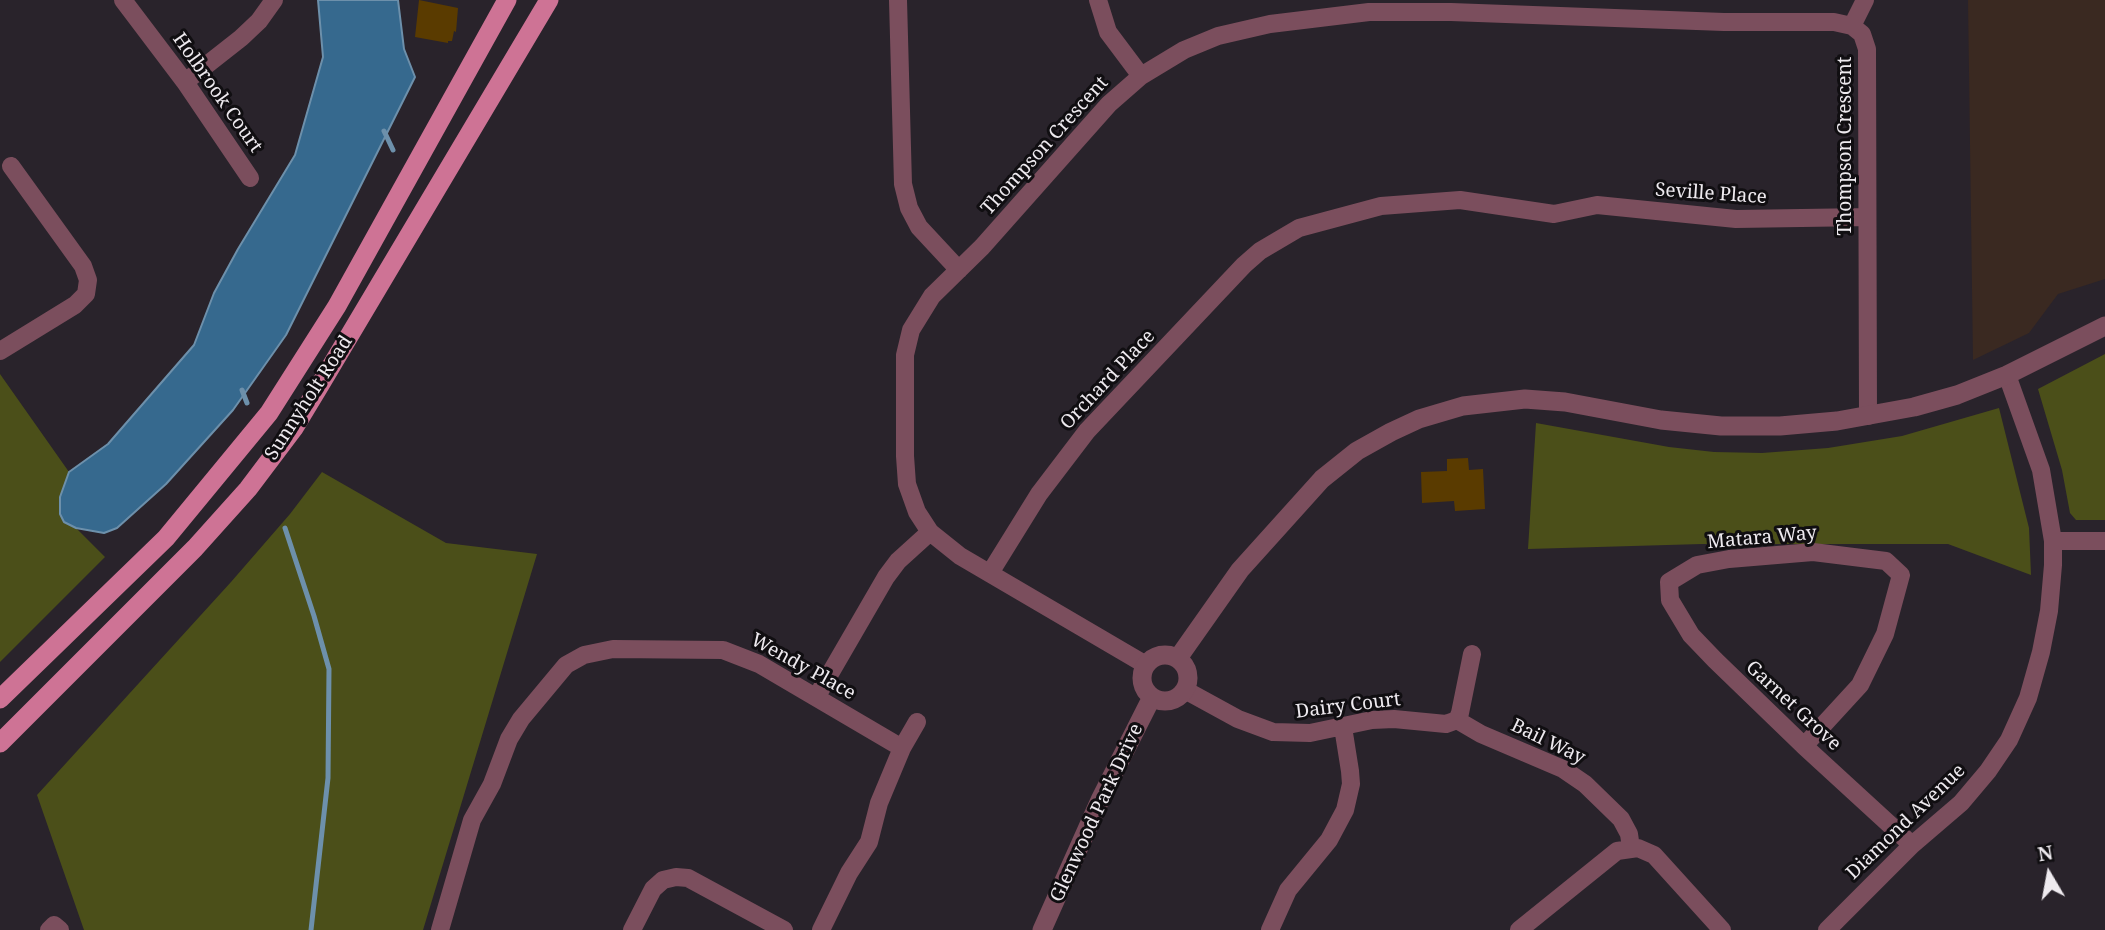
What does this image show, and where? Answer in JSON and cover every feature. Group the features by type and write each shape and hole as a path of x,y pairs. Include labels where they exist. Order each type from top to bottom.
{"main road":[{"name":"Sunnyholt Road","path":"0,699 166,538 270,413 321,335 506,0"},
{"name":"Sunnyholt Road","path":"0,743 195,548 248,489 293,428 320,385 549,0"}],"street":[{"name":"Holbrook Court","path":"123,0 185,82 250,178"},
{"path":"185,82 241,38 259,21 274,0"},
{"path":"898,0 902,184 909,208 919,227 959,270"},
{"path":"1098,0 1108,32 1141,76"},
{"path":"1852,26 1865,0"},
{"name":"Thompson Crescent","path":"1146,665 946,547 930,532 917,512 907,484 905,355 911,330 924,306 1109,104 1141,76 1184,50 1218,36 1270,24 1356,13 1451,12 1724,22 1835,22 1852,26 1862,34 1867,49 1868,416"},
{"path":"0,351 96,289 83,265 11,166"},
{"name":"Orchard Place","path":"990,573 1045,485 1087,431 1260,251 1306,225 1404,203 1460,200 1554,214"},
{"name":"Seville Place","path":"1554,214 1597,205 1735,219 1867,217"},
{"path":"1178,658 1240,570 1322,479 1357,451 1398,428 1429,416 1482,402 1525,399 1565,402 1661,420 1721,426 1807,424 1868,416 1957,395 2007,375 2105,326"},
{"name":"Diamond Avenue","path":"1826,930 1912,845 1961,803 2009,740 2028,698 2041,652 2051,586 2053,541 2035,448 2007,375"},
{"path":"817,696 886,577 898,561 930,532"},
{"path":"2053,541 2105,541"},
{"name":"Matara Way","path":"1669,582 1697,565 1730,559 1813,552 1886,561 1901,575 1885,634 1860,685 1804,746"},
{"name":"Garnet Grove","path":"1669,582 1670,600 1691,635 1749,694 1912,845"},
{"name":"Wendy Place","path":"440,930 472,820 492,784 509,739 517,725 566,665 592,653 613,649 723,650 753,660 902,748"},
{"path":"1457,720 1463,705 1472,654"},
{"path":"1163,655 1178,658 1188,671 1185,690 1172,701 1152,697 1142,683 1146,665 1155,657 1163,655"},
{"name":"Dairy Court","path":"1185,690 1238,719 1273,732 1310,733 1372,720 1394,719 1446,724 1457,720"},
{"name":"Glenwood Park Drive","path":"1042,930 1100,800 1152,697"},
{"name":"Bail Way","path":"1457,720 1481,734 1563,769 1585,784 1621,819 1629,834 1631,848"},
{"path":"821,930 849,873 870,842 879,803 916,722"},
{"path":"1270,930 1294,881 1334,832 1345,810 1351,784 1343,727"},
{"path":"1522,926 1617,851 1631,848 1654,855 1722,930"},
{"path":"632,930 653,889 663,880 676,877 688,878 784,930"}],"shaded area":[{"path":"1968,0 2105,0 2105,279 2058,294 2029,333 1973,360"}],"green space":[{"path":"2105,354 2105,520 2076,520 2070,513 2062,470 2038,389"},
{"path":"0,374 69,472 60,497 64,521 76,528 105,557 0,662"},
{"path":"1999,408 2029,528 2031,575 1948,544 1702,544 1528,549 1536,423 1669,447 1762,453 1828,448 1902,436"},
{"path":"322,472 446,543 537,554 423,930 84,930 37,795 231,582 290,514"}],"water":[{"path":"318,0 398,0 404,49 415,77 286,335 233,410 166,484 117,528 104,533 76,528 64,522 60,514 60,497 69,472 108,444 194,345 214,293 295,155 323,57"}],"building":[{"path":"419,0 458,8 456,32 454,31 452,41 448,43 415,37"},
{"path":"1468,458 1469,470 1483,469 1485,509 1455,511 1454,501 1422,503 1421,472 1447,471 1447,459"}],"waterway":[{"path":"384,131 393,150"},
{"path":"242,390 247,403"},
{"path":"285,528 329,669 328,778 311,930"}]}
